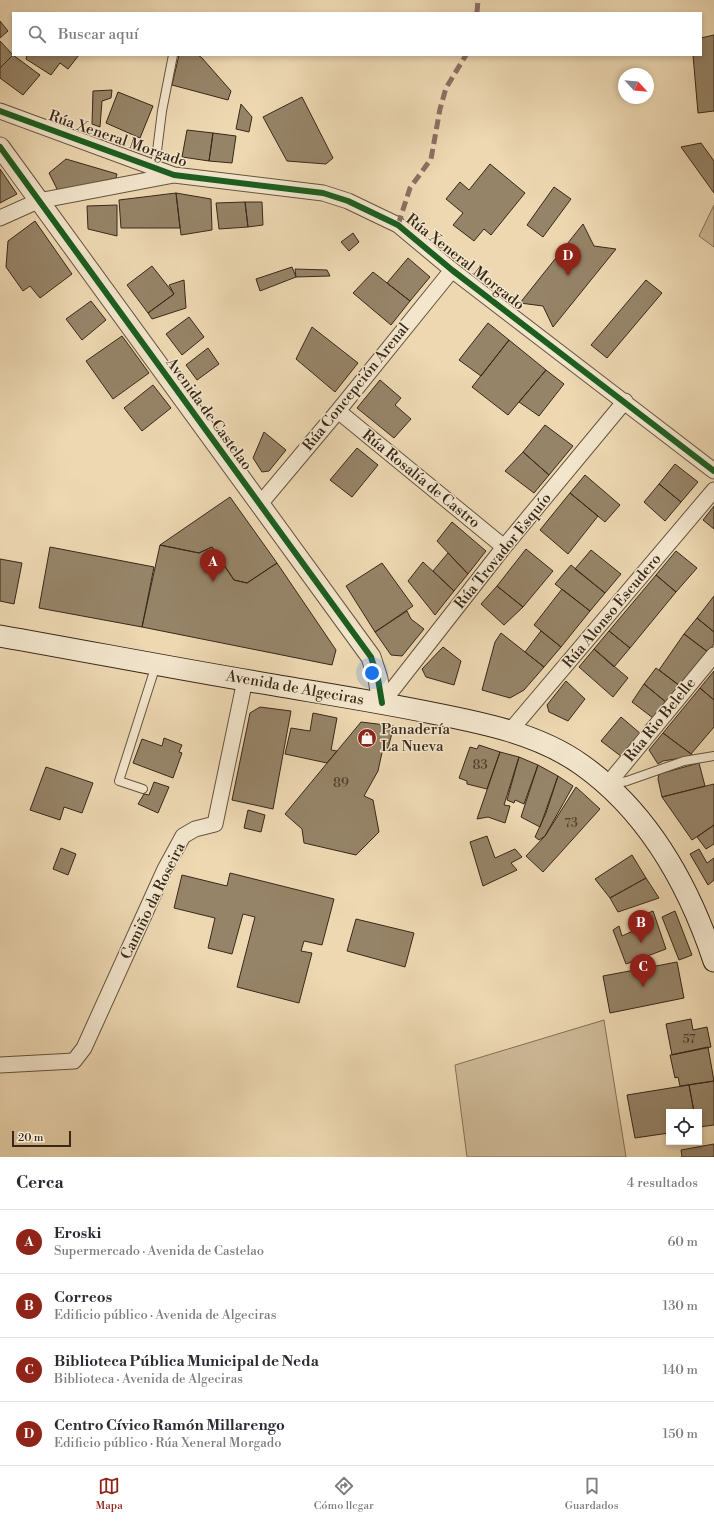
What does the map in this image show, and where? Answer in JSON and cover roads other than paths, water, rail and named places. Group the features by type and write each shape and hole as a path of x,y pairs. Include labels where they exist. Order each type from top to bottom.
{"main road":[{"name":"Avenida de Algeciras","path":"0,636 382,703 510,731 556,749 582,764 607,785 636,814 662,850 703,929 714,961"}],"street":[{"name":"Rúa Xeneral Morgado","path":"0,111 174,175 323,193 348,201 398,225 452,270 625,401 714,471"},
{"name":"Avenida de Castelao","path":"0,147 371,657 378,679 382,703"},
{"path":"0,218 38,201 174,175"},
{"name":"Rúa Concepción Arenal","path":"260,504 338,411 452,270"},
{"name":"Rúa Trovador Esquío","path":"382,703 504,547 625,401"},
{"name":"Rúa Rosalía de Castro","path":"338,411 504,547"},
{"name":"Rúa Alonso Escudero","path":"510,731 714,490"},
{"name":"Rúa Rio Belelle","path":"607,785 714,655"},
{"name":"Camiño da Roseira","path":"0,1065 74,1061 84,1048 165,869 183,836 195,829 215,824 245,680"}],"lane":[{"path":"155,167 162,111 173,56"},
{"path":"143,789 119,781 156,664"},
{"path":"607,785 627,781 684,761 714,756"}],"place":[{"name":"Centro Cívico Ramón Millarengo","path":"568,276"},
{"name":"Eroski","path":"213,582"},
{"name":"Panadería La Nueva","path":"367,738"},
{"name":"Correos","path":"641,943"},
{"name":"Biblioteca Pública Municipal de Neda","path":"643,987"}]}
